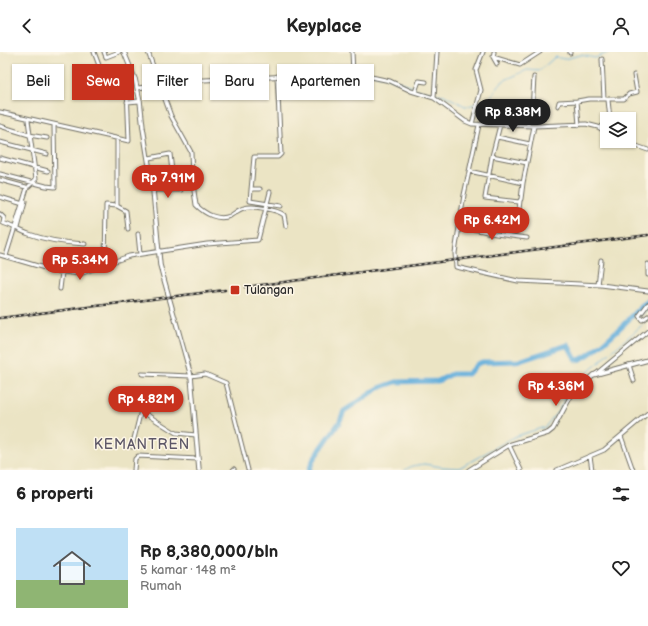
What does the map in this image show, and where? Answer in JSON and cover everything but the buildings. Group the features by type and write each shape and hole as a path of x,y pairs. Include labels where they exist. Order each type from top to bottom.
{"street":[{"path":"94,52 99,64"},
{"path":"104,52 106,57 119,52"},
{"path":"124,52 138,88 164,279 191,376 199,470"},
{"path":"148,52 153,64"},
{"path":"352,52 353,64"},
{"path":"434,95 437,52"},
{"path":"472,124 481,90 476,70 483,52"},
{"path":"494,52 493,57 497,64"},
{"path":"493,57 520,65 540,52"},
{"path":"602,59 609,112"},
{"path":"202,81 277,76"},
{"path":"558,106 560,102 624,99 629,94 636,93 634,76"},
{"path":"374,77 434,95 465,121 472,124 528,126 587,124 600,128"},
{"path":"528,126 528,114 532,111 534,77"},
{"path":"416,90 419,81 426,82"},
{"path":"138,88 142,87"},
{"path":"166,100 174,122 190,150 194,200 196,205 210,215 219,218 229,216 245,208 281,206"},
{"path":"278,100 281,154 278,157 254,157 251,202 282,214 284,216 286,226"},
{"path":"0,112 28,120 128,142 130,140 127,102 140,101"},
{"path":"577,101 580,125"},
{"path":"6,256 17,227 28,188 36,179 33,167 28,120"},
{"path":"0,174 53,187 57,185 54,125"},
{"path":"479,125 469,171 455,253 456,268 518,281 598,285 648,291"},
{"path":"500,125 492,156 485,198 520,201"},
{"path":"0,126 29,135 47,138"},
{"path":"519,209 534,126"},
{"path":"497,138 530,144"},
{"path":"117,140 117,206"},
{"path":"0,142 47,154"},
{"path":"636,146 648,150"},
{"path":"170,154 172,171"},
{"path":"148,158 175,154"},
{"path":"492,156 527,163"},
{"path":"0,158 48,171"},
{"path":"469,171 523,182"},
{"path":"0,180 28,188"},
{"path":"252,189 260,189"},
{"path":"153,190 181,190"},
{"path":"0,255 62,272 80,274 118,259 140,254 258,240 270,192"},
{"path":"0,197 23,204"},
{"path":"106,264 106,205 117,206 127,212 128,229"},
{"path":"0,214 4,218 3,223 17,227 28,234 50,241 85,244"},
{"path":"460,226 496,234 527,238"},
{"path":"138,234 140,254"},
{"path":"598,285 601,260"},
{"path":"648,264 648,275"},
{"path":"60,289 62,272"},
{"path":"648,304 639,314 640,318 648,316"},
{"path":"469,470 509,445 544,436 551,431 572,394 647,332"},
{"path":"596,374 648,360"},
{"path":"629,365 634,381"},
{"path":"142,374 191,376 205,374 226,382 248,470"},
{"path":"132,447 146,390"},
{"path":"141,411 176,433 196,436"},
{"path":"557,470 566,469 604,450 648,413"},
{"path":"621,436 633,470"},
{"path":"509,445 521,470"},
{"path":"134,470 135,459 138,456 198,459"},
{"path":"590,456 592,470"}],"waterway":[{"path":"435,94 444,95 465,106 469,106 489,99 503,81 527,70 539,71 555,57 564,59 581,55 595,58 610,52"},
{"path":"618,52 626,52"},
{"path":"374,74 415,88"},
{"path":"418,90 432,93"},
{"path":"309,470 314,458 339,423 344,411 379,388 396,382 438,381 452,374 468,374 477,364 482,362 519,361 568,345 576,360 583,358 602,344 648,301"},
{"path":"640,317 648,309"},
{"path":"405,470 412,466 424,464 459,468 516,436 545,427 559,410 572,386 648,320"}],"railway":[{"path":"245,287 648,235"},
{"path":"0,318 225,290"}],"place":[{"name":"Tulangan","path":"235,290"}],"district":[{"name":"KEMANTREN","path":"142,444"}]}
